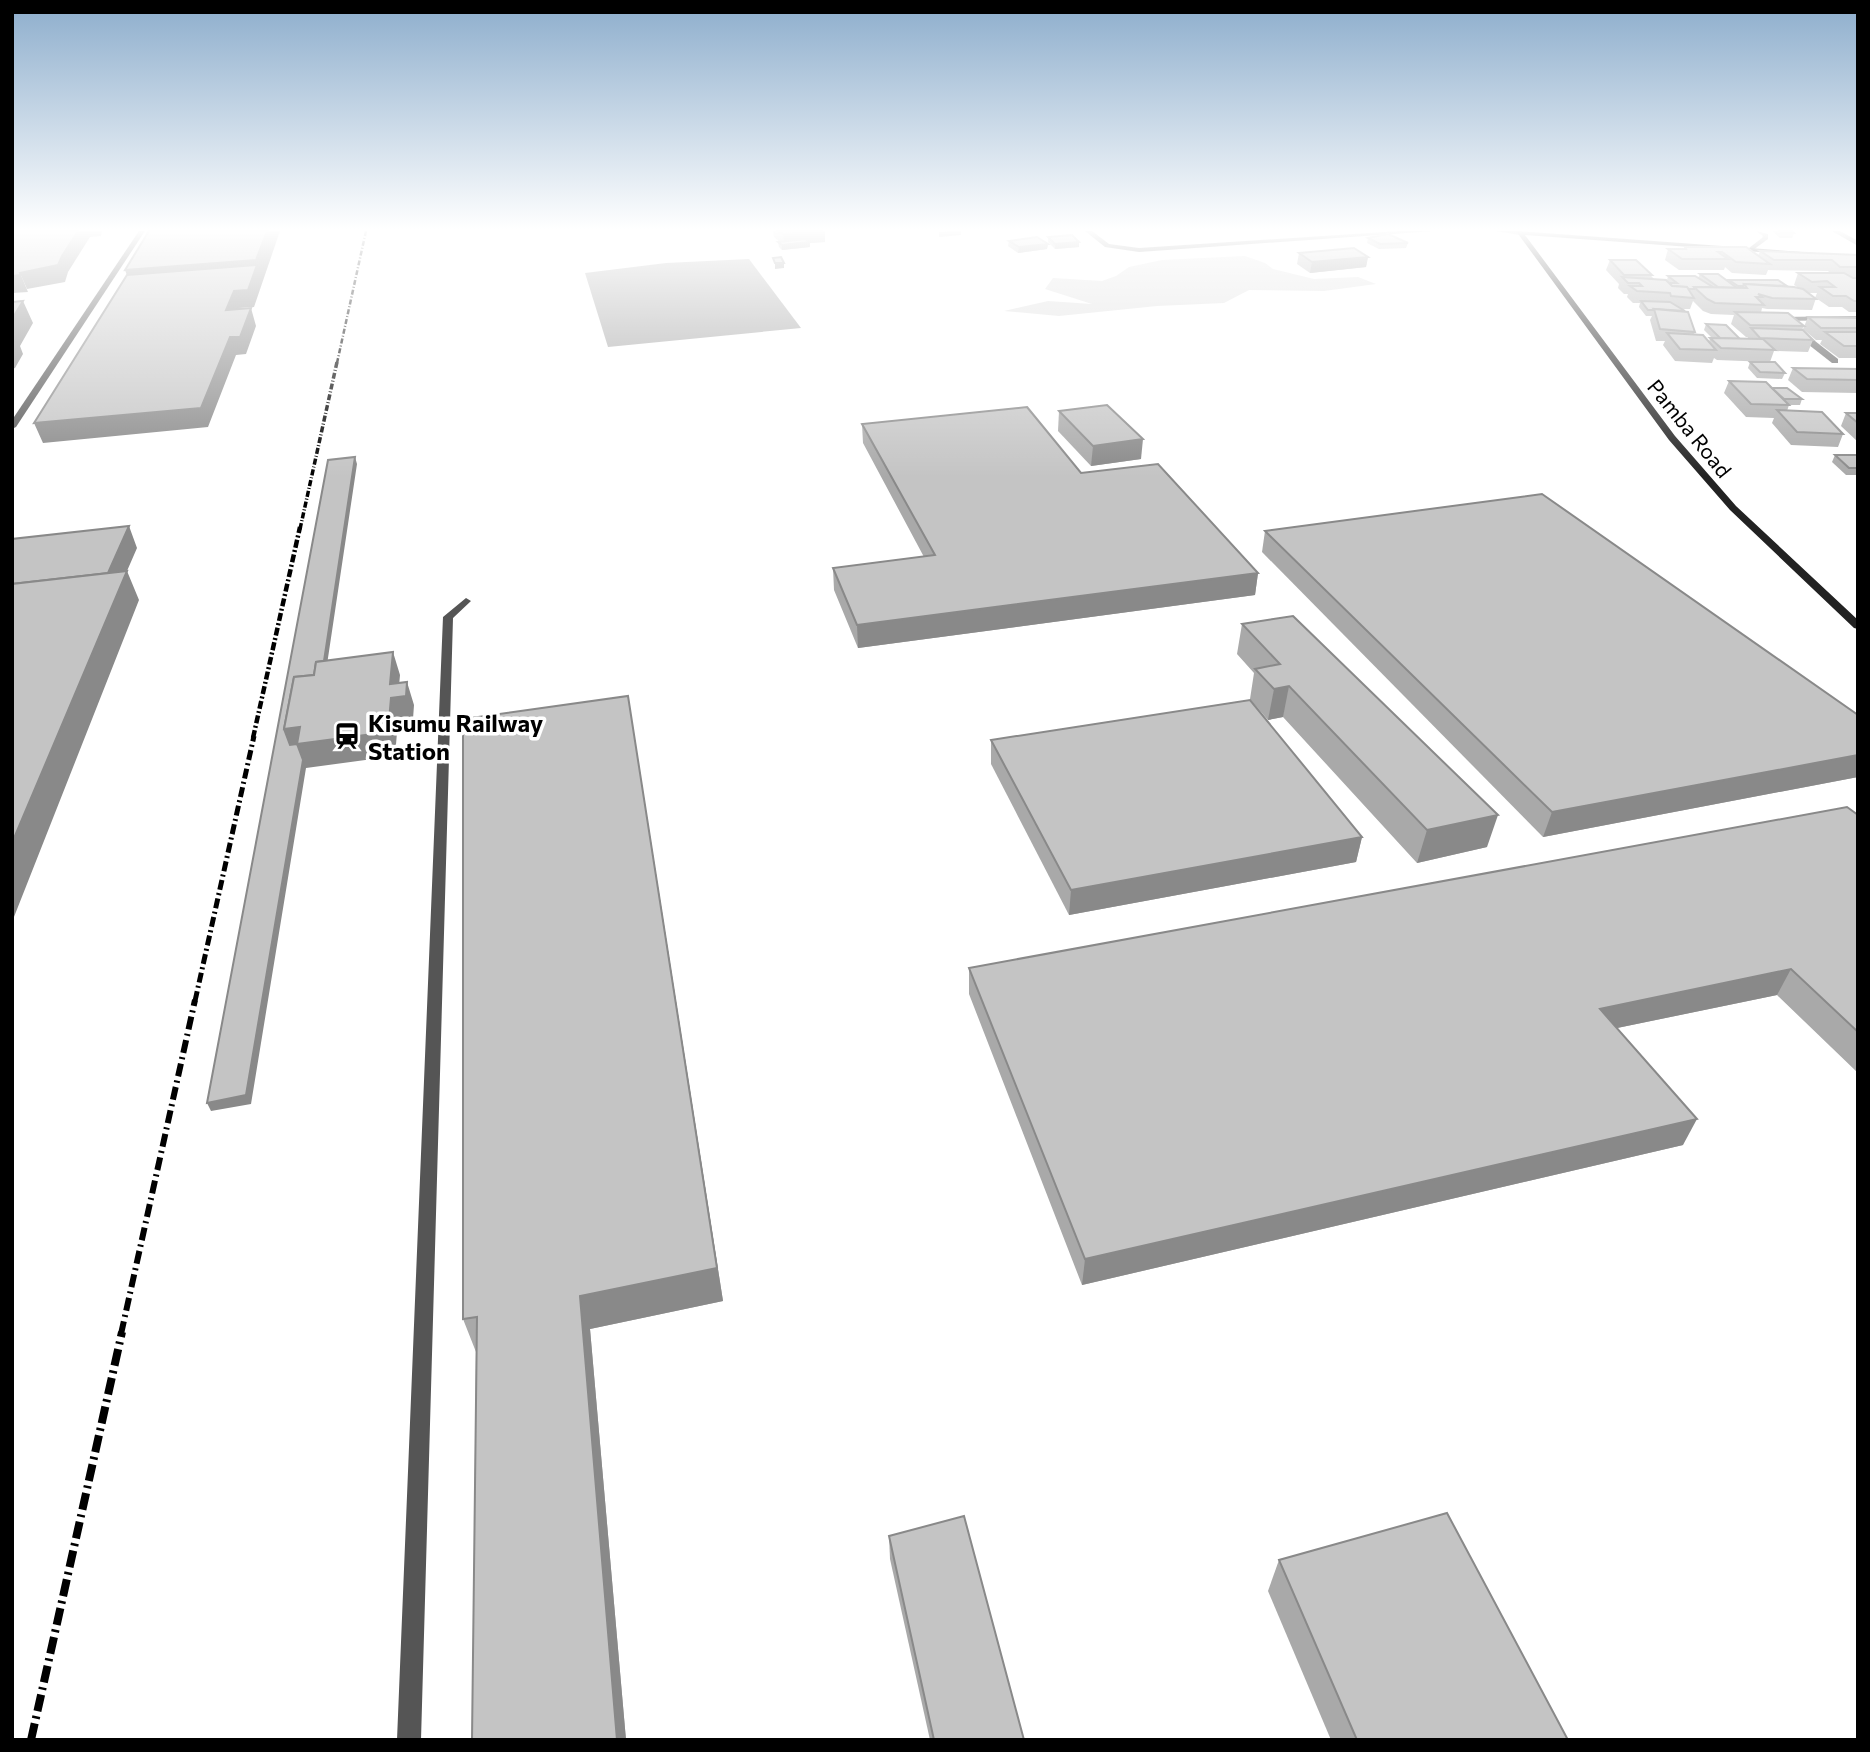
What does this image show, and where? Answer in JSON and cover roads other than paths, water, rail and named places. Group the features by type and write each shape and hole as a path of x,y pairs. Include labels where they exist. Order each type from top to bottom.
{"main road":[{"name":"Pamba Road","path":"1579,313 1672,438 1733,508 1858,626"}],"street":[{"path":"12,427 88,313"},
{"path":"1769,319 1858,318"},
{"path":"1782,319 1835,361"},
{"path":"409,1740 448,617 466,601"}],"railway":[{"path":"337,363 348,313"},
{"path":"300,529 337,362"},
{"path":"253,738 300,527"},
{"path":"195,1001 254,736"},
{"path":"121,1334 195,1000"},
{"path":"31,1740 122,1332"}],"place":[{"name":"Kisumu Railway Station","path":"347,736"}]}
